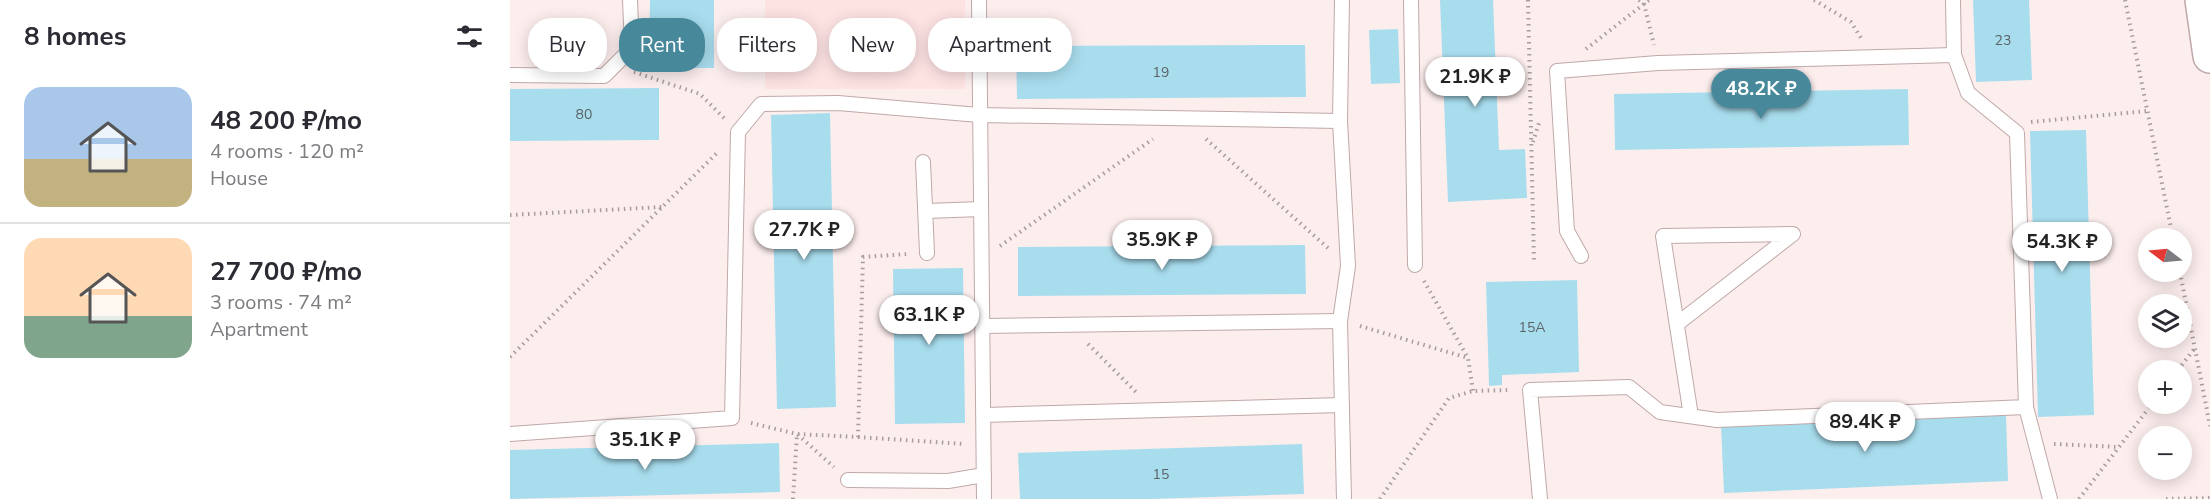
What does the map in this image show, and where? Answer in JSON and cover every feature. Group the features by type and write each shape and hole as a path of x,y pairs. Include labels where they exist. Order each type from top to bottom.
{"street":[{"path":"2202,0 2210,56"}],"lane":[{"path":"510,75 604,76 632,48 630,0"},
{"path":"979,0 984,499"},
{"path":"1342,0 1340,121 1348,266 1340,321 1344,499"},
{"path":"1411,0 1415,265"},
{"path":"1953,0 1954,55 1968,93 2017,133 2026,407 2050,499"},
{"path":"1581,256 1567,231 1557,71 1658,63 1954,55"},
{"path":"510,434 732,418 738,132 760,104 837,103 979,115 1340,121"},
{"path":"923,162 927,253"},
{"path":"926,211 981,209"},
{"path":"1677,324 1793,234 1663,236 1691,416"},
{"path":"984,326 1340,321"},
{"path":"1540,499 1530,390 1629,387 1660,412 1716,420 2026,407"},
{"path":"984,415 1342,405"},
{"path":"848,480 948,481 984,475"}],"path":[{"path":"1528,0 1534,262"},
{"path":"1639,0 1644,4 1658,63"},
{"path":"1814,0 1851,22 1874,58"},
{"path":"2125,0 2171,228"},
{"path":"510,357 738,132 700,94 614,65"},
{"path":"2007,124 2147,111"},
{"path":"982,259 1183,118 1348,266"},
{"path":"510,215 663,207"},
{"path":"858,437 863,257 927,253"},
{"path":"1415,265 1468,358 1473,391"},
{"path":"2182,282 2210,426"},
{"path":"1340,321 1468,358"},
{"path":"1068,325 1154,410"},
{"path":"2186,360 2195,348"},
{"path":"1380,499 1449,398 1473,391 1530,390"},
{"path":"2079,499 2144,414"},
{"path":"732,418 797,435 984,445"},
{"path":"797,435 848,480"},
{"path":"793,499 797,435"},
{"path":"2035,442 2118,447"},
{"path":"2166,499 2210,498"}],"shaded area":[{"path":"765,0 965,0 965,18 928,18 928,72 965,72 965,89 765,89 765,72 817,72 817,18 765,18"}],"building":[{"path":"650,0 714,0 714,68 705,68 705,18 650,18"},
{"path":"1440,0 1493,0 1499,150 1525,149 1527,198 1448,202"},
{"path":"1973,0 2029,0 2032,80 1976,82"},
{"path":"1398,29 1400,83 1371,84 1369,30"},
{"path":"1305,45 1306,97 1017,99 1016,72 1072,72 1072,46"},
{"path":"659,88 659,140 510,141 510,89"},
{"path":"1908,89 1909,145 1615,150 1614,94"},
{"path":"830,113 836,407 777,409 771,115"},
{"path":"2086,130 2094,415 2038,417 2030,131"},
{"path":"1305,245 1306,294 1018,296 1018,247"},
{"path":"963,268 965,423 895,424 893,269"},
{"path":"1577,280 1579,372 1502,375 1502,385 1489,386 1486,282"},
{"path":"2006,414 2008,481 1724,493 1721,426"},
{"path":"779,443 780,492 510,499 510,450"},
{"path":"1302,444 1304,494 1152,499 1020,499 1018,453"}]}
